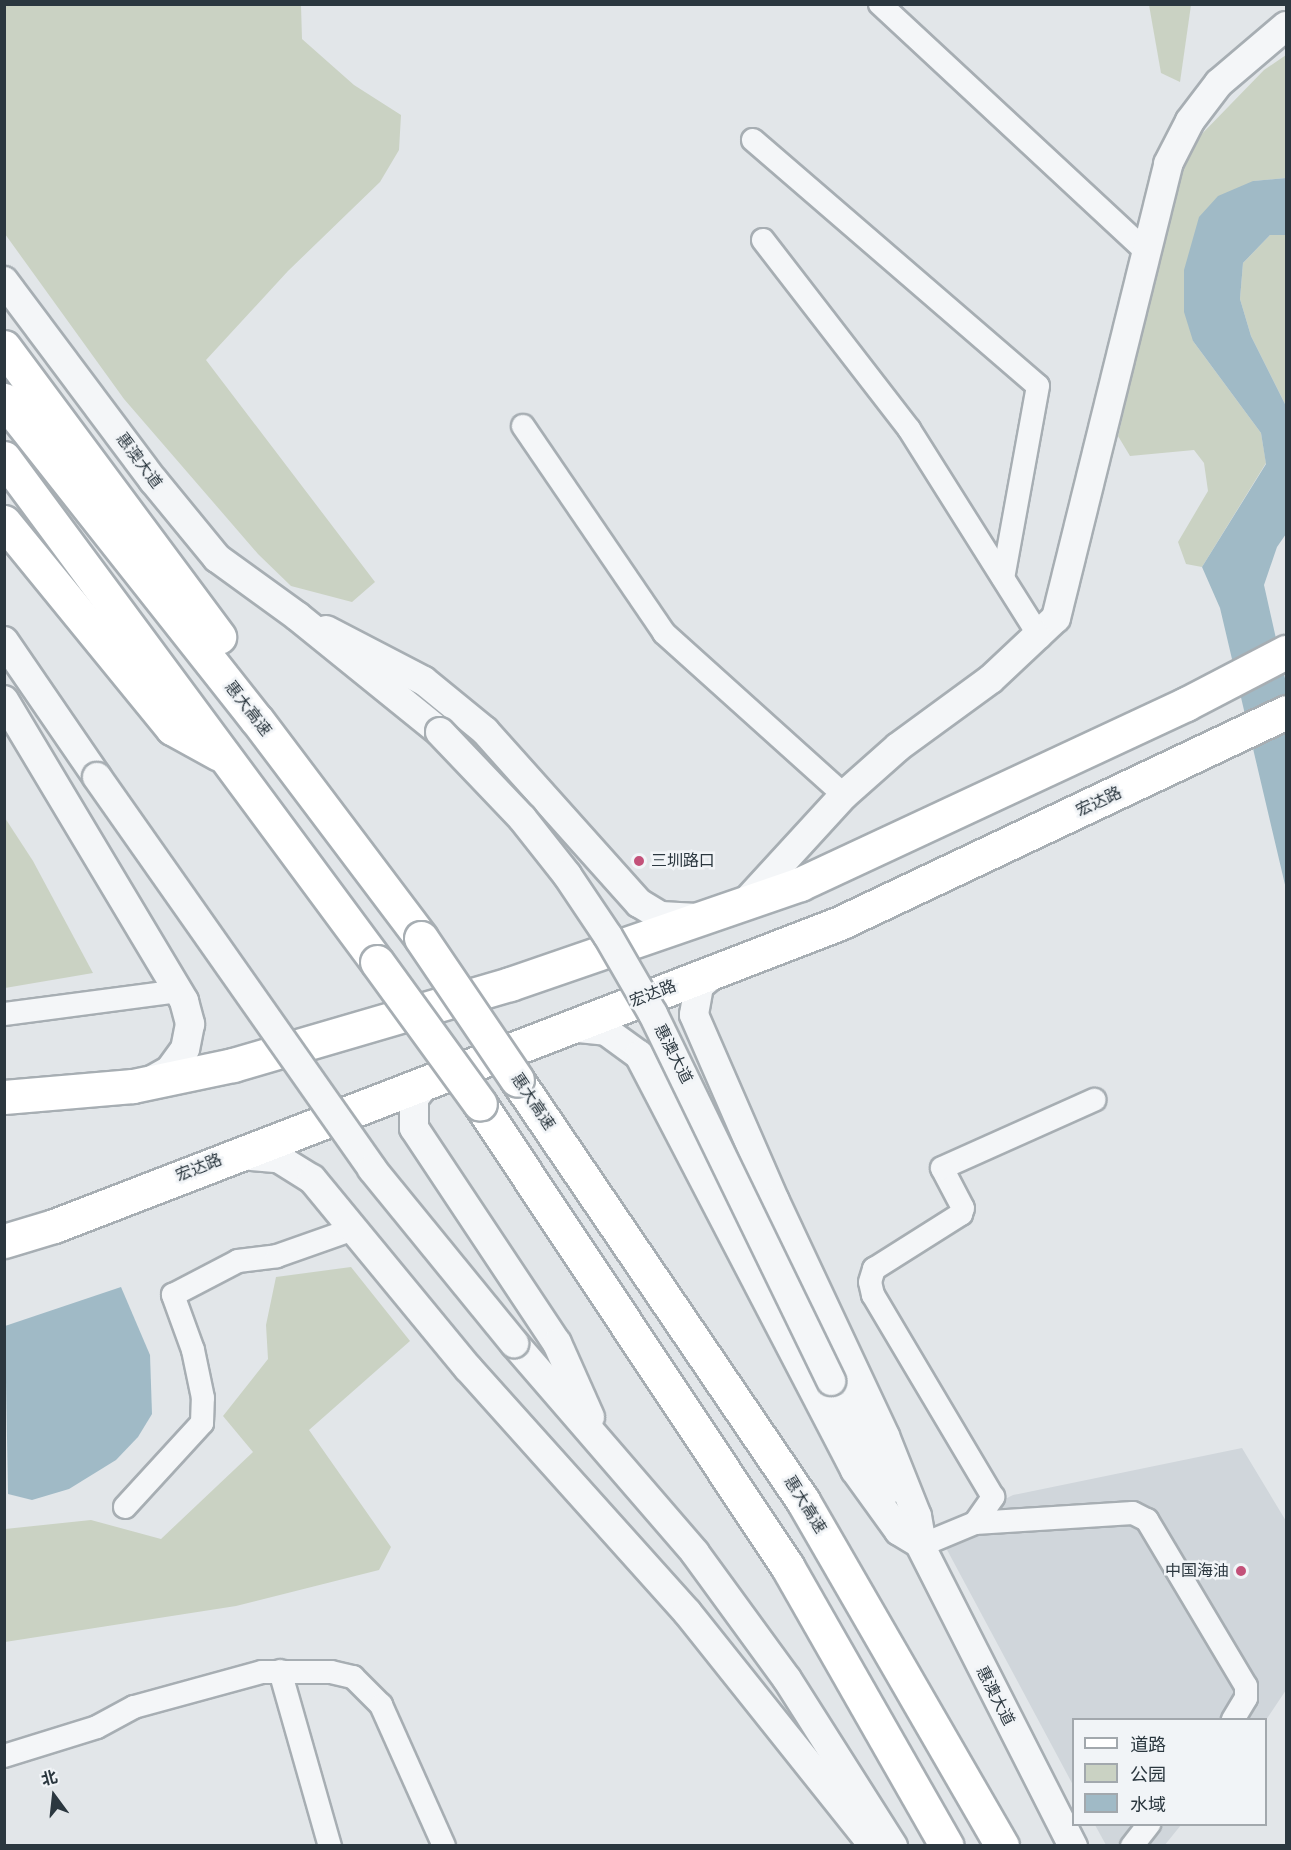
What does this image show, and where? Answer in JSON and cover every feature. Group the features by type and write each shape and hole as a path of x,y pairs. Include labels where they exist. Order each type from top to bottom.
{"main road":[{"path":"4,347 220,638 257,720"},
{"name":"惠大高速","path":"4,400 257,720 421,938 803,1501 1002,1845"},
{"path":"4,458 480,1104 787,1566 946,1845"},
{"path":"4,522 172,728 228,759"},
{"path":"4,1097 134,1086 233,1065 499,987 800,884 1186,704 1287,652"},
{"name":"宏达路","path":"4,1241 54,1226 221,1159 840,923 1203,754 1287,712"}],"street":[{"path":"880,4 1146,251"},
{"path":"745,903 844,795 1040,637 1056,618 1168,164 1190,121 1219,82 1287,26"},
{"path":"753,140 1038,386 1003,578"},
{"path":"763,240 909,429 1040,637"},
{"name":"惠澳大道","path":"4,281 153,480 217,558 297,616 441,732 522,818 567,875 608,936 658,1024 831,1381 922,1545 1073,1845"},
{"path":"523,426 664,633 844,795"},
{"path":"297,616 378,654 423,681 485,731 639,903 675,919 702,917"},
{"path":"4,641 372,1169 514,1343 695,1553 787,1679 894,1845"},
{"path":"4,700 178,992 190,1024 185,1049 170,1070 134,1086"},
{"path":"722,969 699,986 694,1015 775,1201 885,1436 917,1516 922,1545"},
{"path":"4,1014 178,992"},
{"path":"567,1027 606,1031 639,1055 855,1470 899,1531 922,1545"},
{"path":"428,1081 414,1098 414,1128 557,1343 602,1444"},
{"path":"975,1523 993,1497 873,1295 872,1275 874,1269 961,1214 963,1208 942,1168 1094,1100"},
{"path":"221,1159 249,1154 291,1163 312,1179 351,1230 468,1368 687,1612 874,1845"},
{"path":"125,1508 202,1423 203,1398 193,1350 173,1295 238,1261 277,1256 351,1230"},
{"path":"922,1545 975,1523 1133,1513 1147,1520 1246,1686 1245,1698 1234,1718"},
{"path":"280,1671 330,1845"},
{"path":"4,1756 97,1727 134,1707 262,1672 331,1672 352,1677 381,1706 444,1845"},
{"path":"1132,1845 1147,1826"}],"shaded area":[{"path":"1242,1448 1286,1521 1286,1690 1267,1718 1072,1718 1072,1783 938,1533 1013,1495"},
{"path":"1096,1826 1180,1826 1164,1846 1106,1845"}],"green space":[{"path":"4,5 301,5 302,39 354,85 401,115 399,150 380,182 288,271 206,360 375,582 352,602 291,586 258,554 124,399 5,234"},
{"path":"1149,5 1191,5 1180,82 1161,73"},
{"path":"1286,55 1286,178 1253,181 1193,341 1261,433 1266,463 1202,567 1186,564 1178,542 1208,491 1204,463 1194,450 1130,456 1118,436 1178,181 1194,142 1264,70"},
{"path":"1270,235 1286,235 1286,406 1251,336 1240,299 1243,263"},
{"path":"5,818 33,861 93,973 5,988"},
{"path":"351,1267 410,1341 309,1430 391,1547 379,1570 236,1606 5,1642 5,1529 91,1520 161,1539 253,1452 223,1416 268,1359 266,1325 276,1277"}],"water":[{"path":"1286,178 1286,235 1270,235 1243,263 1240,299 1251,336 1286,406 1286,534 1277,547 1264,585 1286,683 1286,889 1220,608 1202,567 1266,464 1261,433 1193,341 1184,312 1184,270 1199,217 1218,196 1253,181"},
{"path":"121,1287 150,1355 152,1414 138,1437 116,1460 69,1489 32,1500 8,1494 5,1326"}],"place":[{"name":"三圳路口","path":"639,861"},
{"name":"中国海油","path":"1241,1571"}]}
